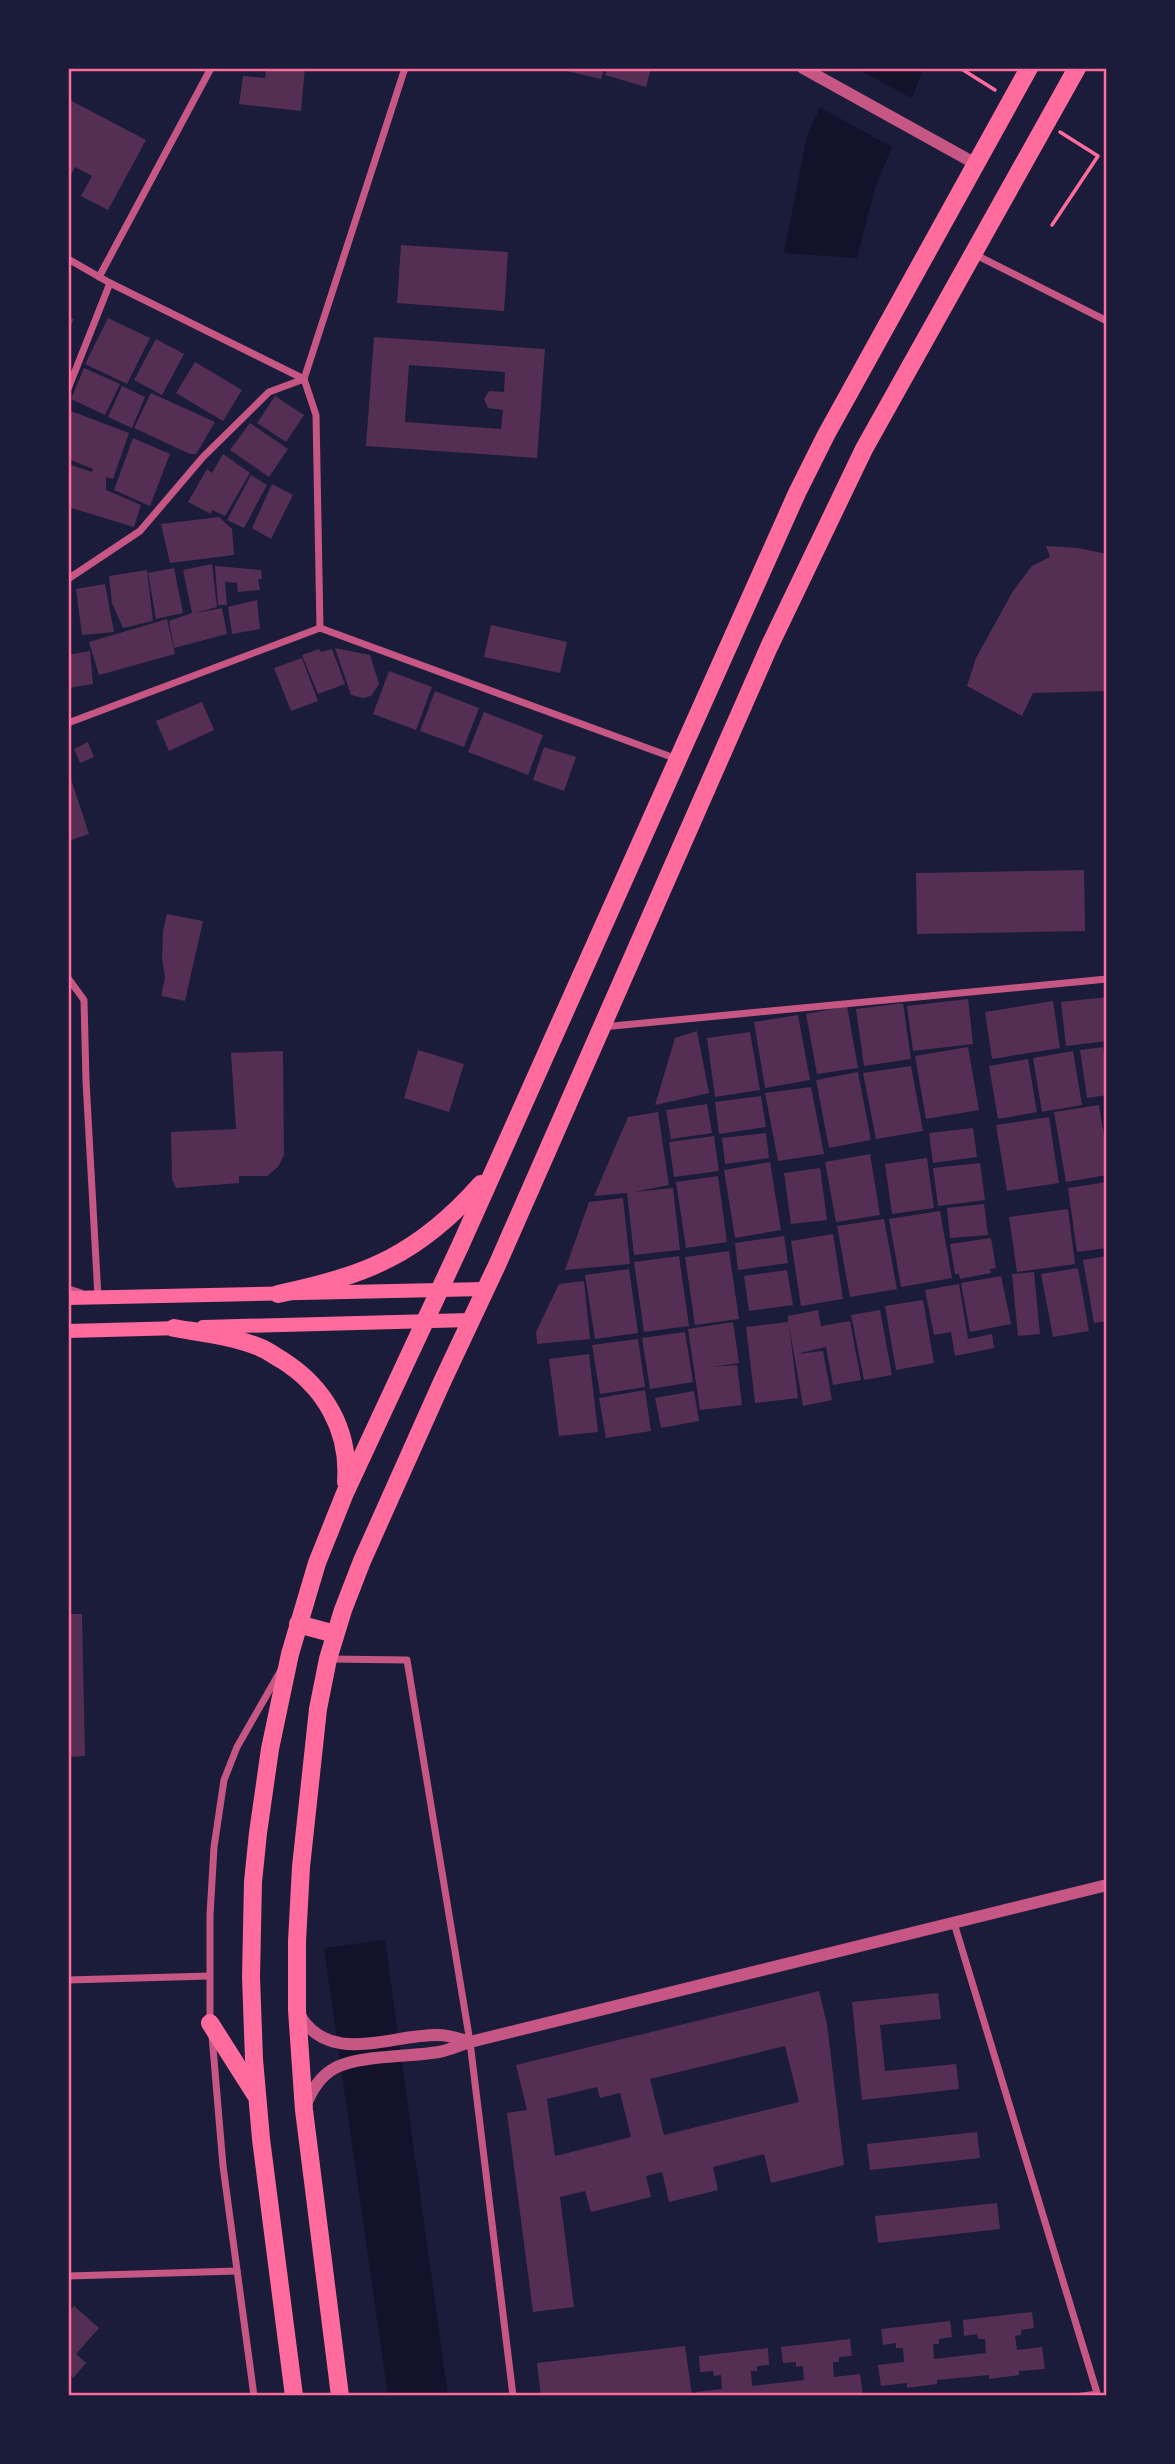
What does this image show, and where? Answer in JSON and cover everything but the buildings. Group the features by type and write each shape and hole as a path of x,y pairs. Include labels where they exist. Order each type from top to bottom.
{"main road":[{"path":"294,2396 257,2097 251,1988 253,1882 263,1791 290,1654 317,1563 345,1493 493,1171 810,465 1029,68"},
{"path":"340,2396 304,2110 298,2010 301,1867 317,1722 335,1634 362,1561 815,548 864,449 1077,68"},
{"path":"278,1294 330,1283 370,1269 410,1249 439,1228 493,1171"},
{"path":"68,1298 485,1289"},
{"path":"68,1331 471,1320"},
{"path":"174,1328 225,1336 261,1347 301,1372 318,1390 333,1414 344,1440 347,1465 345,1493"},
{"path":"298,1624 335,1634"},
{"path":"211,2023 257,2097"}],"street":[{"path":"99,277 211,68"},
{"path":"320,628 316,415 304,379 405,68"},
{"path":"803,68 976,164"},
{"path":"974,254 1107,321"},
{"path":"68,259 110,283 304,379"},
{"path":"68,389 110,283"},
{"path":"68,579 140,531 203,457 269,392 304,379"},
{"path":"68,723 320,628 677,759"},
{"path":"68,978 84,1000 97,1297"},
{"path":"602,1027 1107,979"},
{"path":"254,2396 223,2166 211,2023 209,1976 214,1847 224,1780 255,1713 290,1654"},
{"path":"328,1659 407,1660 470,2042 513,2396"},
{"path":"304,2110 321,2078 335,2068 352,2062 442,2052 470,2042 1107,1885"},
{"path":"954,1923 1097,2394"},
{"path":"68,1980 209,1976"},
{"path":"298,2010 306,2026 318,2037 333,2043 349,2045 440,2034 470,2042"},
{"path":"68,2276 237,2271"}],"lane":[{"path":"68,1288 97,1297"},
{"path":"1075,2396 1097,2394"}],"shaded area":[{"path":"838,68 924,68 875,188 857,258 784,253 807,136"},
{"path":"385,1940 448,2396 388,2396 324,1948"}],"pier":[{"path":"834,68 856,68 915,100 894,148 817,106"}]}
